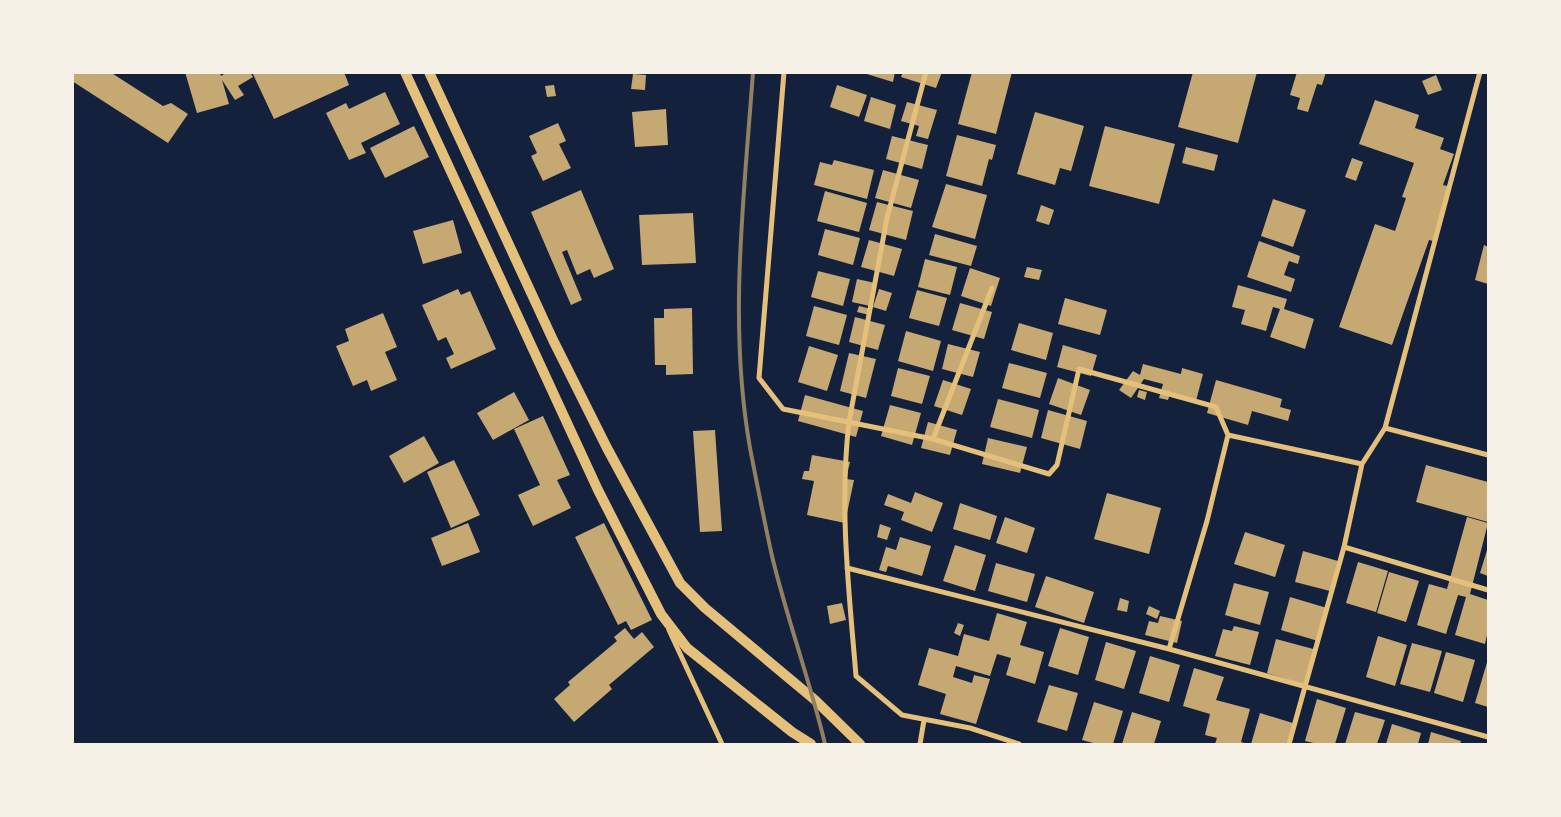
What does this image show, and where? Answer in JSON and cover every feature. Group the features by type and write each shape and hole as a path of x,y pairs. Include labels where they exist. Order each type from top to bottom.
{"main road":[{"path":"405,72 598,490 661,614 687,648 792,732 811,744"},
{"path":"429,72 553,340 607,448 680,583 718,619 815,700 860,744"}],"street":[{"path":"784,72 759,378 783,409 933,439 1049,474 1057,464 1079,369 1216,408 1228,435 1207,521 1169,649"},
{"path":"926,72 887,218 849,422 845,454 847,568 856,676 902,715 970,728 1019,744"},
{"path":"1289,744 1344,547 1362,464 1385,428 1480,72"},
{"path":"933,439 992,288"},
{"path":"1385,428 1488,455"},
{"path":"1228,435 1362,464"},
{"path":"1344,547 1488,590"},
{"path":"847,568 1169,649 1488,737"},
{"path":"661,614 722,744"},
{"path":"920,744 924,720"}],"building":[{"path":"72,72 110,72 163,106 171,103 188,114 168,143 72,81"},
{"path":"185,72 220,72 221,76 227,72 250,72 253,77 238,86 244,95 235,100 222,80 229,104 197,113"},
{"path":"252,72 344,72 349,85 274,119"},
{"path":"860,72 895,72 893,82"},
{"path":"903,72 942,72 936,88 901,77"},
{"path":"972,72 1012,72 996,134 958,124"},
{"path":"1193,72 1257,72 1238,143 1178,127"},
{"path":"1297,72 1326,72 1322,85 1317,84 1308,112 1297,109 1300,98 1290,95"},
{"path":"633,74 646,75 645,90 631,89"},
{"path":"1436,75 1442,90 1428,95 1422,81"},
{"path":"554,85 556,96 547,97 545,86"},
{"path":"837,85 867,95 859,117 830,107"},
{"path":"385,92 400,124 361,143 366,153 349,160 326,113 346,103 349,109"},
{"path":"871,97 896,105 890,129 864,121"},
{"path":"1375,100 1419,115 1415,128 1444,138 1440,149 1454,154 1443,185 1451,187 1433,241 1429,240 1392,345 1339,327 1375,224 1395,231 1406,198 1402,197 1414,163 1359,144"},
{"path":"907,102 937,110 928,139 916,136 919,126 901,121"},
{"path":"666,109 668,145 635,147 632,112"},
{"path":"1035,112 1084,126 1071,171 1060,168 1055,185 1017,174"},
{"path":"558,123 566,141 559,144 571,168 543,181 531,156 537,153 529,136"},
{"path":"414,126 429,157 385,178 370,148"},
{"path":"1105,126 1175,144 1159,204 1089,186"},
{"path":"957,135 996,145 992,160 989,159 982,186 946,176"},
{"path":"892,136 928,145 922,169 886,159"},
{"path":"1186,147 1218,155 1214,171 1182,163"},
{"path":"1352,158 1363,162 1356,181 1345,177"},
{"path":"834,160 874,170 867,199 814,185 820,162 832,165"},
{"path":"883,170 919,180 911,208 875,198"},
{"path":"946,184 987,195 975,239 932,227"},
{"path":"581,190 614,269 594,278 590,269 577,275 567,250 562,252 582,300 571,305 531,212"},
{"path":"825,191 867,203 859,232 817,221"},
{"path":"1273,199 1306,210 1293,247 1261,236"},
{"path":"877,202 913,211 906,240 869,230"},
{"path":"1041,205 1054,210 1049,225 1036,221"},
{"path":"693,213 696,263 642,265 639,215"},
{"path":"453,220 462,253 423,264 413,231"},
{"path":"825,229 860,238 853,265 818,255"},
{"path":"935,234 977,246 971,266 929,255"},
{"path":"869,240 902,249 894,276 861,267"},
{"path":"1259,241 1300,256 1298,264 1289,261 1284,275 1295,279 1291,292 1247,277"},
{"path":"1484,245 1488,247 1488,284 1475,280"},
{"path":"925,259 957,267 950,295 918,287"},
{"path":"1027,267 1042,270 1039,280 1024,277"},
{"path":"970,268 1000,278 991,306 961,296"},
{"path":"818,271 850,279 843,306 811,297"},
{"path":"857,279 875,283 870,306 852,302"},
{"path":"1238,285 1287,299 1284,309 1314,319 1305,349 1270,337 1280,309 1273,307 1266,331 1241,324 1245,310 1232,307"},
{"path":"458,289 461,295 470,291 496,349 451,369 446,358 454,354 446,337 438,341 422,305"},
{"path":"879,289 892,293 886,311 873,307"},
{"path":"917,290 947,298 939,326 909,318"},
{"path":"1065,298 1107,310 1100,335 1058,324"},
{"path":"960,303 992,312 984,339 952,330"},
{"path":"814,306 847,315 839,345 806,336"},
{"path":"859,306 871,309 869,315 857,312"},
{"path":"692,308 693,374 666,375 666,365 655,365 654,318 664,318 664,309"},
{"path":"383,313 397,347 385,352 397,380 371,391 367,380 353,386 336,346 349,341 345,329"},
{"path":"855,317 885,325 878,350 849,342"},
{"path":"1019,323 1053,333 1046,360 1011,350"},
{"path":"906,331 941,341 933,371 898,361"},
{"path":"948,344 980,352 973,377 942,369"},
{"path":"1063,345 1097,355 1091,376 1057,367"},
{"path":"809,346 838,355 827,391 798,382"},
{"path":"849,353 876,359 866,398 840,391"},
{"path":"1009,363 1047,373 1040,398 1002,388"},
{"path":"1143,364 1181,374 1182,368 1203,374 1196,401 1170,394 1168,400 1159,398 1163,384 1144,379 1131,398 1119,390 1133,371 1140,375"},
{"path":"898,368 930,376 922,404 891,396"},
{"path":"1058,378 1090,390 1081,415 1049,404"},
{"path":"943,380 971,389 962,415 934,406"},
{"path":"1216,380 1282,399 1280,407 1291,410 1288,421 1252,411 1248,425 1207,413"},
{"path":"1139,390 1147,392 1145,400 1137,397"},
{"path":"514,392 529,420 493,440 477,413"},
{"path":"805,395 863,411 856,437 798,421"},
{"path":"998,399 1039,410 1032,438 990,427"},
{"path":"890,405 921,413 912,445 881,436"},
{"path":"1048,410 1087,421 1080,449 1041,438"},
{"path":"543,416 570,475 557,480 571,508 533,526 518,495 540,485 514,429"},
{"path":"928,422 957,430 950,455 921,448"},
{"path":"715,430 722,531 700,532 693,431"},
{"path":"424,436 439,463 404,483 389,456"},
{"path":"988,438 1027,447 1020,473 982,464"},
{"path":"812,455 850,462 846,479 854,480 845,523 807,515 814,481 802,479 804,471 809,471"},
{"path":"454,460 480,515 451,528 427,472"},
{"path":"1426,465 1488,482 1488,522 1416,502"},
{"path":"915,492 943,503 932,532 901,520 904,512 884,505 888,494 911,503"},
{"path":"1107,493 1161,508 1149,554 1094,539"},
{"path":"960,503 997,516 990,540 953,529"},
{"path":"1005,517 1035,528 1027,553 996,543"},
{"path":"1467,517 1488,523 1470,594 1488,600 1488,631 1485,644 1455,635 1466,597 1458,595 1446,634 1417,625 1429,584 1447,589"},
{"path":"468,523 480,552 442,566 431,538"},
{"path":"604,523 652,620 631,630 626,621 618,625 575,537"},
{"path":"880,524 891,528 887,540 877,537"},
{"path":"1245,532 1285,545 1275,577 1234,564"},
{"path":"900,537 931,546 922,576 888,566 886,572 879,570 886,547 896,550"},
{"path":"955,545 986,555 975,591 943,581"},
{"path":"1488,547 1488,576 1480,573"},
{"path":"1303,551 1338,561 1330,591 1295,582"},
{"path":"1358,562 1388,571 1376,612 1346,603"},
{"path":"996,563 1035,574 1027,602 988,591"},
{"path":"1389,572 1419,581 1406,622 1377,613"},
{"path":"1046,576 1094,592 1084,623 1035,607"},
{"path":"1234,583 1269,592 1260,625 1225,615"},
{"path":"1290,597 1327,608 1318,641 1281,630"},
{"path":"1120,598 1129,601 1127,612 1117,610"},
{"path":"842,603 846,620 830,624 827,606"},
{"path":"1149,606 1160,611 1157,619 1146,614"},
{"path":"997,613 1027,622 1020,645 1044,652 1035,684 1006,675 1011,658 997,654 990,676 956,666 953,677 972,683 974,675 990,679 976,724 940,714 946,694 918,685 929,648 958,656 964,634 989,641"},
{"path":"1160,616 1182,621 1177,643 1145,635 1149,621 1158,623"},
{"path":"958,623 964,625 960,636 954,633"},
{"path":"1234,626 1259,632 1250,665 1215,656 1223,629 1232,631"},
{"path":"625,628 634,639 642,632 654,647 609,685 612,689 574,722 554,699 570,685 568,682 617,641 614,637"},
{"path":"1060,628 1089,637 1078,675 1048,666"},
{"path":"1378,636 1407,645 1395,686 1366,677"},
{"path":"1276,639 1317,650 1307,686 1267,673"},
{"path":"1106,642 1136,651 1124,689 1095,680"},
{"path":"1412,643 1442,651 1430,692 1400,684"},
{"path":"1446,652 1475,660 1463,702 1434,693"},
{"path":"1150,656 1180,665 1169,702 1139,693"},
{"path":"1488,659 1488,707 1475,703"},
{"path":"1194,668 1224,677 1216,700 1250,709 1241,742 1248,744 1215,744 1217,738 1205,735 1210,714 1183,706"},
{"path":"1049,685 1078,693 1067,731 1037,722"},
{"path":"1317,699 1346,708 1335,744 1318,744 1305,741"},
{"path":"1094,702 1123,711 1113,744 1097,744 1082,740"},
{"path":"1132,712 1161,721 1154,744 1122,744"},
{"path":"1355,712 1385,720 1377,744 1345,744"},
{"path":"1260,713 1296,724 1290,744 1251,744"},
{"path":"1392,724 1421,733 1418,744 1386,744"},
{"path":"1431,732 1461,741 1460,744 1428,744"}],"railway":[{"path":"753,72 740,261 740,355 743,401 750,448 772,556 825,744"}]}
